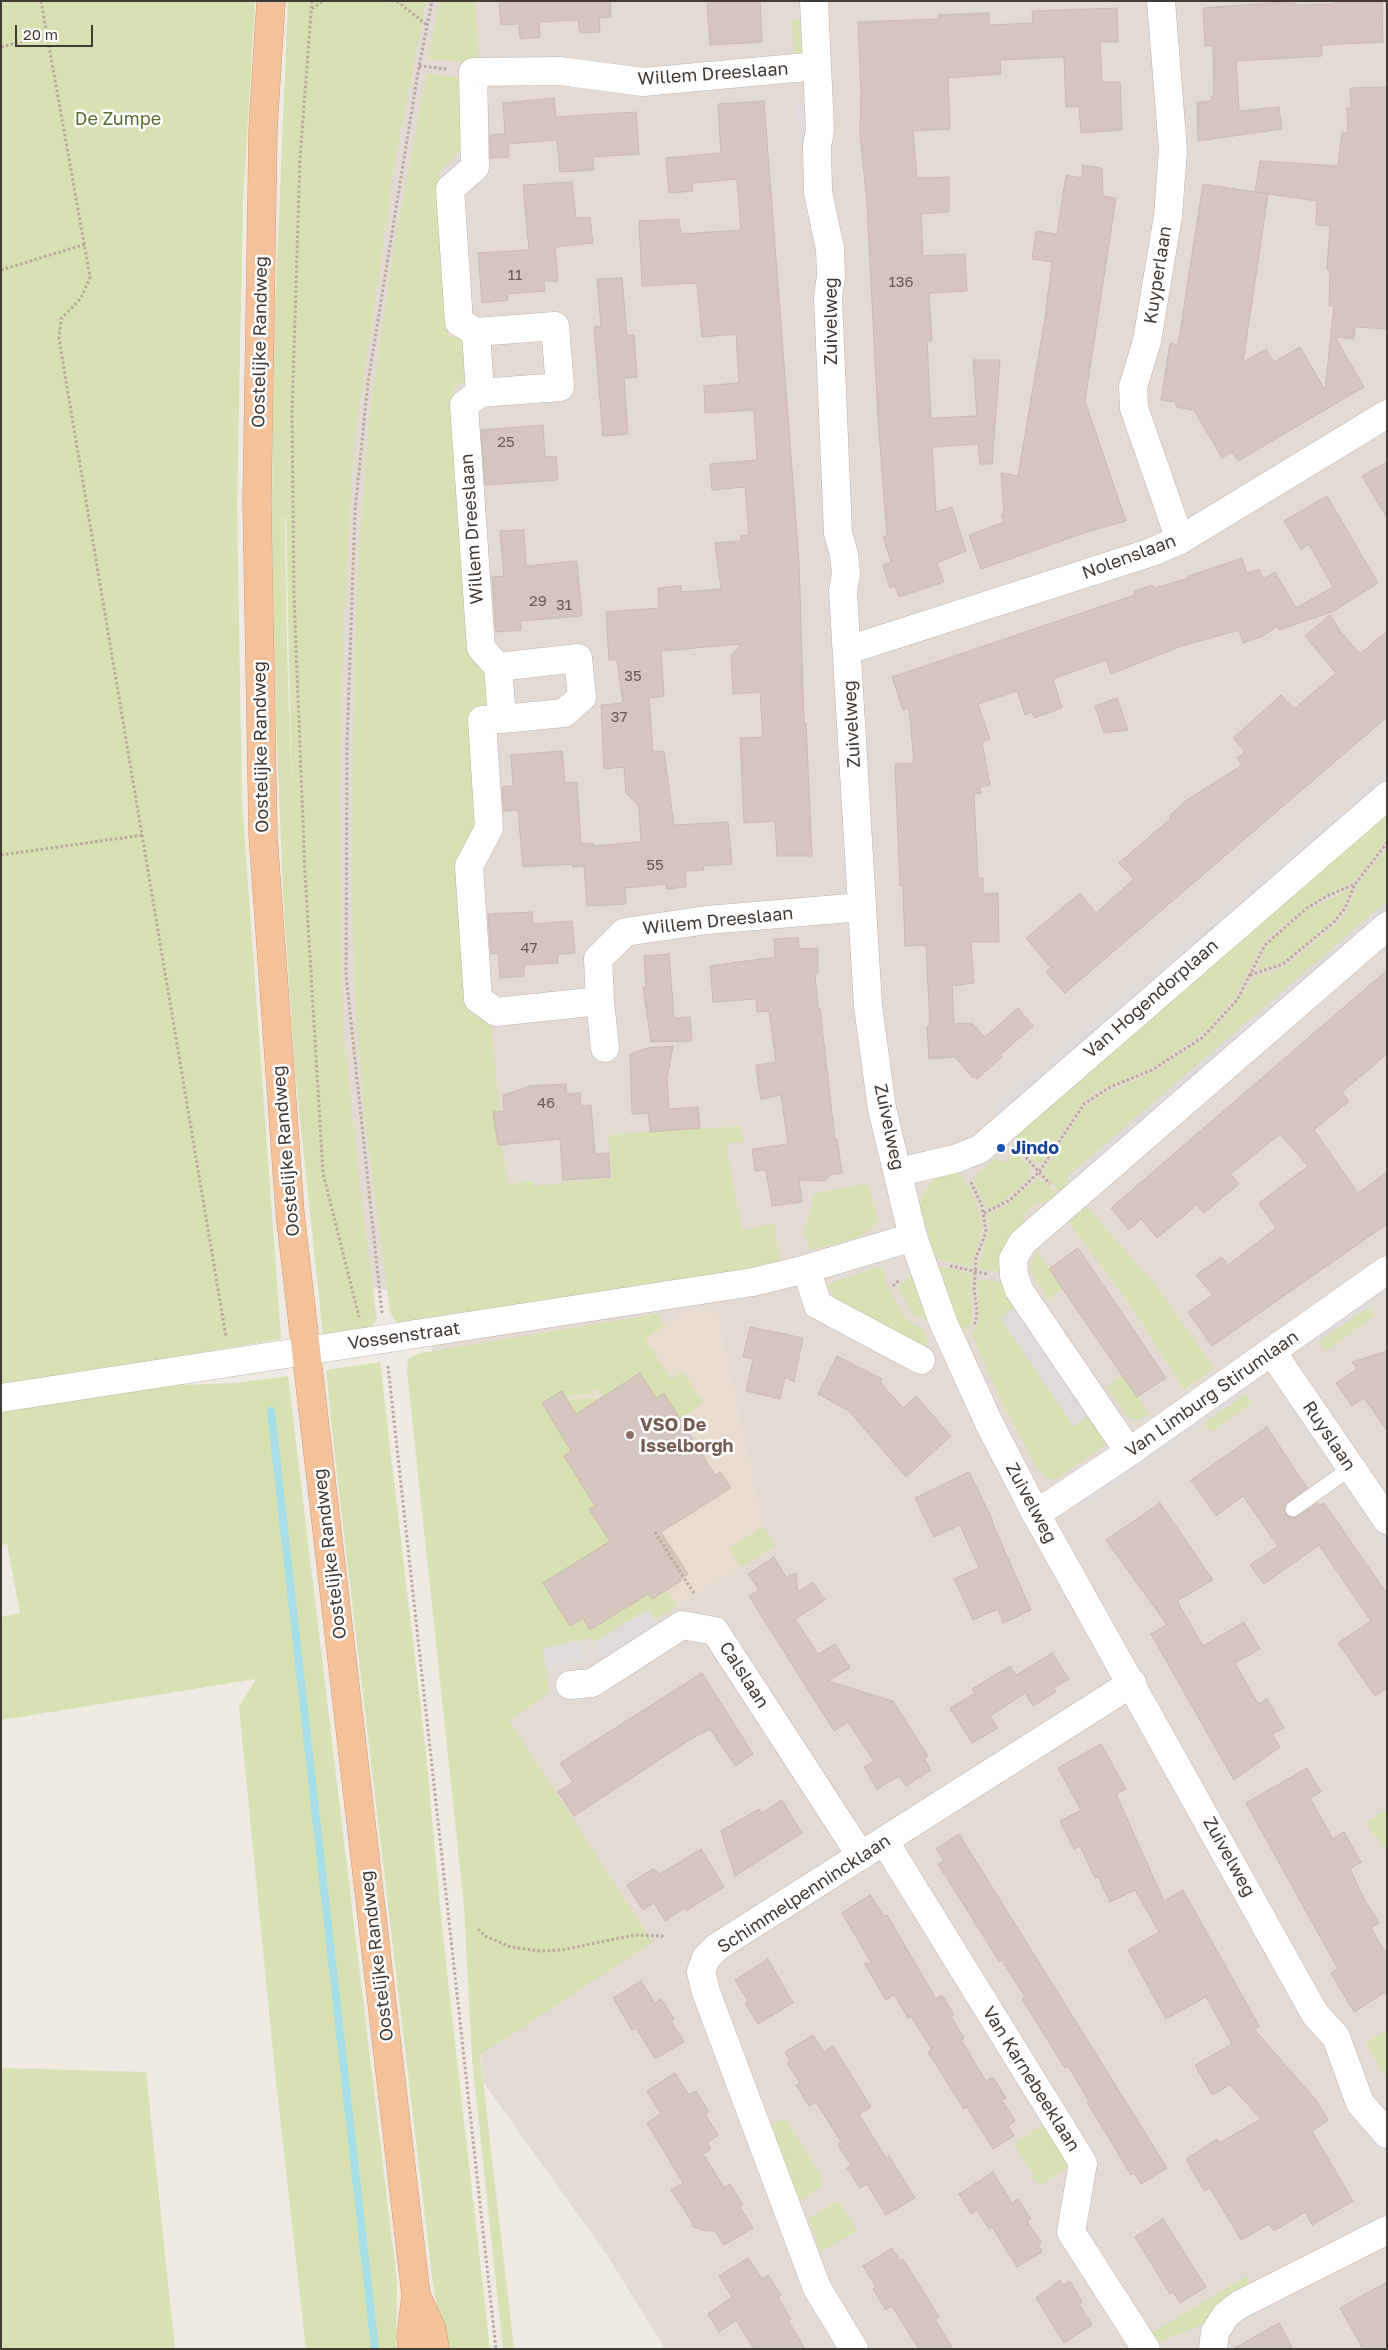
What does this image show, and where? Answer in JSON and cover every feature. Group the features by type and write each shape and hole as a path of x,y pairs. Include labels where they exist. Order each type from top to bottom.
{"main road":[{"name":"Oostelijke Randweg","path":"271,1 263,129 257,502 263,835 290,1213 416,2295 411,2337 412,2349"},
{"name":"Oostelijke Randweg","path":"416,2295 432,2330 435,2349"}],"street":[{"name":"Zuivelweg","path":"814,1 820,130 817,146 818,192 830,249 831,276 828,297 837,514 838,533 844,554 846,574 844,591 868,1006 882,1109 899,1172 913,1236 953,1343 989,1424 1036,1514 1316,2014 1336,2038 1360,2103 1387,2134"},
{"name":"Kuyperlaan","path":"1161,1 1173,150 1168,216 1148,341 1133,386 1134,408 1180,540"},
{"name":"Willem Dreeslaan","path":"476,332 459,322 450,190 475,168 473,72 560,71 643,82 817,66"},
{"path":"555,326 560,386 480,393 476,332 555,326"},
{"name":"Willem Dreeslaan","path":"480,393 464,405 481,648 498,667"},
{"name":"Nolenslaan","path":"848,650 1149,553 1180,540 1387,414"},
{"path":"502,719 498,667 578,658 582,697 564,713 502,719 482,720 489,828 469,866 478,999 496,1012 600,1001"},
{"name":"Van Hogendorplaan","path":"899,1172 955,1159 980,1149 1387,796"},
{"name":"Willem Dreeslaan","path":"605,1048 598,959 625,932 707,920 862,907"},
{"path":"1129,1452 1019,1290 1014,1275 1014,1258 1023,1242 1387,926"},
{"name":"Vossenstraat","path":"1,1398 753,1282 806,1269 913,1236"},
{"path":"806,1269 818,1305 921,1360"},
{"name":"Van Limburg Stirumlaan","path":"1036,1514 1129,1452 1387,1270"},
{"name":"Ruyslaan","path":"1272,1352 1387,1520"},
{"name":"Calslaan","path":"570,1685 592,1682 682,1625 715,1631 861,1856"},
{"name":"Schimmelpennincklaan","path":"854,2349 816,2288 706,1992 701,1972 706,1958 716,1947 885,1842 1132,1683"},
{"name":"Van Karnebeeklaan","path":"885,1842 1083,2163 1071,2232 1146,2349"},
{"path":"1211,2348 1214,2332 1226,2315 1239,2304 1387,2230"}],"lane":[{"path":"1293,1509 1351,1468"}],"path":[{"path":"41,1 86,244 90,277 81,298 61,319 59,338 144,835 228,1348 206,1366"},
{"path":"312,1 300,158 292,412 294,596 304,854 323,1173 376,1341"},
{"path":"312,10 323,1"},
{"path":"397,1 427,25"},
{"path":"432,1 368,382 356,511 347,744 346,975 376,1341 496,2349"},
{"path":"1,47 48,35"},
{"path":"1,270 86,244"},
{"path":"1,855 144,835"},
{"path":"1250,975 1283,964 1335,921 1345,908 1355,884 1387,843"},
{"path":"984,1212 1010,1200 1039,1172 1084,1104 1110,1087 1152,1070 1203,1037 1237,1000 1265,945 1307,908 1327,896 1355,884"},
{"path":"1002,1130 1067,1203"},
{"path":"953,1343 976,1322 976,1258 986,1232 984,1212 974,1186 955,1159"},
{"path":"655,1532 694,1594"},
{"path":"478,1928 485,1936 511,1947 540,1951 562,1950 635,1935 664,1936"}],"shaded area":[{"path":"409,1 1387,1 1387,2349 665,2349 607,2255 483,2082 434,1361 424,1294 358,1287 330,992 334,710 362,222"},
{"path":"806,97 808,144 799,145 797,106"},
{"path":"1387,770 1387,783 995,1120 996,1105 1035,1071 1046,1072 1049,1069 1051,1058 1136,984 1147,985 1151,972 1231,904 1242,904 1245,901 1246,890 1336,813 1347,814 1350,811 1352,799"},
{"path":"1387,901 1387,914 1067,1188 1068,1176"},
{"path":"1387,1282 1387,1293 1315,1343 1305,1340"},
{"path":"1017,1305 1092,1414 1074,1426 1000,1318"},
{"name":"VSO De Isselborgh","path":"716,1306 765,1530 775,1546 677,1606 666,1590 587,1640 580,1641 505,1339 657,1314 665,1326 689,1309"},
{"path":"1248,1380 1247,1392 1084,1506 1073,1503"},
{"path":"1290,1397 1327,1451 1321,1455 1284,1401"},
{"path":"1346,1478 1387,1537 1387,1549 1340,1482"},
{"path":"649,1609 659,1627 605,1661 594,1642"},
{"path":"580,1641 583,1660 547,1667 543,1648"}],"green space":[{"name":"De Zumpe","path":"1,1 255,1 243,203 237,506 242,802 281,1339 1,1386"},
{"path":"288,1 388,1 390,5 390,1 426,1 397,150 354,442 344,615 339,794 343,1029 362,1205 377,1320 368,1329 323,1335 295,1072 283,892 275,692 272,510 274,334","holes":["286,517 292,799 287,647"]},
{"path":"440,1 475,1 479,63 428,59"},
{"path":"800,20 802,52 794,53 792,21"},
{"path":"427,73 461,78 461,149 439,173 448,337 463,337 466,383 453,386 473,662 486,669 491,703 475,707 481,828 463,858 470,1013 490,1016 507,1184 533,1181 534,1186 613,1178 608,1135 740,1126 743,1141 726,1144 742,1231 774,1223 780,1261 717,1274 399,1324 390,1311 364,1109 355,993 352,895 354,665 360,536 370,413 395,242"},
{"path":"1387,812 1387,839 1358,877 1321,897 1270,935 1262,944 1235,997 1209,1028 1162,1062 1094,1093 1081,1104 1042,1163 1035,1163 1009,1133"},
{"path":"1387,848 1387,901 1068,1176 1067,1188 1061,1193 1047,1178 1044,1171 1082,1110 1102,1095 1158,1070 1202,1040 1221,1022 1254,978 1279,970 1293,961 1344,917 1359,884"},
{"path":"1349,889 1345,902 1337,916 1330,923 1284,962 1257,970 1266,947 1274,938 1308,910"},
{"path":"1017,1152 1030,1168 1028,1179 1001,1203 987,1209 973,1178 997,1158 1003,1164"},
{"path":"957,1169 974,1197 982,1225 971,1267 935,1258 920,1205 923,1194 937,1175"},
{"path":"1037,1179 1046,1183 1058,1196 1050,1204 1037,1202 1025,1212 1023,1226 1002,1273 978,1268 990,1227 988,1215 1005,1207"},
{"path":"868,1184 878,1221 873,1227 857,1238 810,1250 804,1233 815,1193"},
{"path":"1087,1207 1156,1286 1214,1368 1184,1389 1129,1303 1069,1222"},
{"path":"1037,1252 1063,1288 1048,1299 1031,1271 1031,1261"},
{"path":"938,1266 972,1274 970,1287 972,1318 970,1325 962,1332"},
{"path":"878,1267 883,1268 886,1284 902,1314 911,1323 922,1328 928,1342 925,1346 834,1301 828,1284"},
{"path":"911,1276 929,1322 913,1314 898,1287"},
{"path":"977,1279 1002,1282 1017,1305 1000,1318 1073,1426 1092,1414 1106,1436 1107,1444 1059,1477 1051,1480 1036,1466 1000,1398 972,1334 980,1320"},
{"path":"1369,1307 1375,1316 1325,1351 1319,1342"},
{"path":"657,1314 664,1326 645,1339 671,1379 683,1372 703,1403 676,1421 606,1401 597,1388 592,1391 594,1394 563,1396 565,1400 597,1398 600,1402 625,1541 652,1599 666,1590 677,1606 655,1619 648,1609 594,1642 591,1638 543,1648 549,1693 509,1720 652,1942 480,2055 514,2349 503,2349 472,2058 464,1906 407,1371 408,1359 417,1354"},
{"path":"380,1362 425,1744 443,1937 490,2349 444,2349 432,2276 337,1475 326,1370"},
{"path":"288,1376 397,2282 396,2349 306,2349 276,2082 239,1707 256,1679 1,1720 1,1617 20,1613 7,1544 1,1545 1,1405 183,1378 185,1385 237,1383"},
{"path":"1122,1376 1149,1414 1146,1416 1136,1420 1129,1418 1107,1387"},
{"path":"1246,1394 1252,1403 1211,1432 1204,1423"},
{"path":"763,1527 775,1546 741,1567 729,1548"},
{"path":"1387,1810 1387,1852 1366,1822"},
{"path":"1387,2030 1387,2079 1366,2043"},
{"path":"1,2068 146,2072 175,2349 1,2349"},
{"path":"785,2118 822,2178 821,2187 800,2200 797,2200 768,2128"},
{"path":"1046,2123 1069,2163 1065,2170 1040,2185 1031,2177 1034,2175 1014,2144"},
{"path":"839,2201 857,2231 820,2252 809,2218"},
{"path":"1247,2276 1250,2286 1218,2305 1205,2324 1160,2341 1150,2334"}],"building":[{"path":"499,1 610,1 611,17 599,18 600,32 580,33 578,20 539,22 540,37 520,39 519,24 501,25"},
{"path":"707,1 760,1 762,42 710,45"},
{"path":"1295,1 1295,5 1335,4 1335,1 1382,2 1383,42 1322,45 1322,56 1236,61 1239,111 1279,107 1282,129 1198,141 1197,102 1212,101 1211,96 1214,96 1213,46 1205,46 1203,8"},
{"path":"1117,8 1118,42 1100,42 1102,82 1120,82 1122,130 1081,133 1079,106 1066,107 1064,57 1000,60 1001,74 948,78 950,129 913,131 917,178 949,177 949,212 921,214 923,256 965,254 967,291 929,293 932,341 927,341 931,418 977,416 973,360 1000,360 992,464 980,464 978,444 932,447 936,512 952,507 966,551 937,563 944,582 899,597 895,586 890,588 883,565 891,562 883,537 887,536 878,419 867,203 860,135 861,92 858,22 938,19 938,15 989,13 989,25 1033,23 1032,11"},
{"path":"1387,87 1387,329 1355,327 1354,339 1335,337 1364,387 1238,461 1232,452 1222,458 1194,410 1176,407 1176,402 1161,400 1170,343 1178,345 1203,184 1255,192 1260,161 1338,166 1342,133 1348,133 1347,108 1351,108 1350,88","holes":["1255,192 1317,201 1316,225 1330,226 1327,270 1330,270 1329,306 1334,306 1325,390 1300,347 1274,362 1266,349 1243,362 1268,194"]},
{"path":"554,98 556,117 636,112 639,154 593,157 594,170 560,172 557,140 508,144 509,157 490,158 490,135 505,134 503,103"},
{"path":"764,101 799,562 804,723 806,723 812,856 777,856 775,821 744,823 740,738 763,737 760,692 733,694 731,655 741,644 661,651 664,696 649,698 653,752 664,751 674,825 728,822 732,864 703,866 704,870 685,871 686,887 666,889 666,884 625,888 626,904 587,906 584,866 573,867 572,864 523,867 518,810 504,811 502,787 513,786 511,755 562,751 565,783 577,782 581,844 593,843 593,846 641,842 639,806 626,793 624,767 604,769 601,705 623,703 617,660 609,660 606,612 659,608 658,588 681,586 681,592 721,589 715,543 741,541 741,536 749,535 745,487 712,490 710,464 757,460 754,410 705,413 704,386 739,383 736,334 702,337 697,283 642,286 639,221 679,219 681,234 741,230 737,179 692,183 693,191 669,193 666,158 721,153 718,104"},
{"path":"1082,165 1102,168 1103,196 1116,198 1085,401 1126,521 1090,531 981,569 969,535 1004,522 1001,514 1004,513 1001,473 1018,476 1045,318 1052,262 1032,259 1036,231 1057,234 1066,175 1083,178"},
{"path":"572,182 576,218 590,217 593,243 555,247 558,281 544,281 545,291 507,294 508,300 482,303 478,253 529,250 523,185"},
{"path":"622,278 627,335 634,335 637,377 624,378 628,434 603,436 594,327 601,327 597,279"},
{"path":"543,425 545,457 556,456 558,480 485,485 481,430"},
{"path":"1387,462 1387,518 1362,476"},
{"path":"1327,496 1378,583 1334,611 1279,630 1278,626 1261,637 1243,643 1239,630 1182,646 1111,674 1106,660 1053,679 1062,708 1034,718 1032,712 1025,715 1017,691 978,704 990,739 982,742 990,785 980,787 981,793 974,794 978,878 983,878 983,894 998,893 999,942 971,942 974,983 952,986 954,1024 972,1023 985,1037 1018,1008 1033,1026 1000,1055 1002,1057 977,1079 974,1076 973,1078 955,1057 929,1059 927,1026 930,1026 926,945 905,946 903,886 900,886 895,764 914,763 909,708 903,710 892,677 1135,595 1134,592 1152,585 1155,588 1189,578 1188,576 1242,558 1247,573 1259,569 1263,579 1275,572 1296,608 1333,587 1309,544 1301,549 1284,521"},
{"path":"524,530 526,566 577,561 582,616 520,621 521,630 496,632 492,577 504,576 500,531"},
{"path":"1330,615 1341,632 1360,654 1387,631 1387,717 1065,993 1046,972 1051,968 1026,938 1080,893 1096,913 1134,879 1119,863 1171,818 1169,816 1187,800 1242,765 1237,758 1245,751 1233,738 1281,695 1294,709 1336,673 1305,636"},
{"path":"1117,698 1128,730 1104,733 1095,706"},
{"path":"532,912 533,924 572,921 575,953 558,954 558,963 524,965 524,976 500,978 498,953 491,954 488,914"},
{"path":"798,938 799,949 817,948 818,951 818,973 815,974 818,1008 820,1009 835,1140 837,1139 842,1173 832,1174 824,1181 799,1180 802,1202 772,1206 766,1170 755,1171 752,1149 788,1144 781,1095 761,1099 758,1083 756,1065 776,1062 769,1011 757,1012 756,999 713,1002 710,966 775,957 774,939"},
{"path":"669,954 674,1018 690,1017 692,1041 651,1042 643,987 646,987 644,956"},
{"path":"1387,970 1387,1054 1342,1092 1349,1101 1314,1130 1358,1193 1387,1172 1387,1224 1212,1346 1188,1312 1213,1295 1196,1275 1222,1257 1228,1265 1276,1228 1259,1203 1308,1166 1280,1134 1231,1174 1239,1184 1204,1213 1197,1205 1157,1238 1141,1219 1129,1230 1111,1208"},
{"path":"673,1046 667,1079 669,1109 698,1107 700,1128 650,1132 648,1113 632,1114 630,1054 647,1048"},
{"path":"566,1084 567,1094 580,1093 581,1106 591,1105 595,1154 609,1153 610,1177 563,1180 560,1139 498,1145 493,1112 504,1111 503,1095 530,1086"},
{"path":"1078,1248 1166,1378 1137,1397 1049,1269"},
{"path":"750,1327 803,1338 794,1382 785,1377 780,1399 746,1391 753,1359 743,1357"},
{"path":"1387,1351 1387,1431 1364,1398 1352,1406 1336,1383 1357,1369 1352,1362"},
{"path":"837,1356 882,1379 880,1382 903,1408 916,1396 951,1436 906,1477 849,1411 818,1394"},
{"path":"640,1373 656,1398 664,1393 715,1475 720,1472 731,1488 661,1532 688,1574 680,1579 681,1581 652,1599 648,1594 590,1630 583,1618 570,1626 543,1583 610,1541 589,1509 595,1506 564,1456 571,1451 542,1403 562,1391 576,1414"},
{"path":"1267,1427 1307,1488 1285,1505 1286,1515 1294,1518 1318,1503 1320,1505 1324,1503 1387,1594 1387,1688 1375,1696 1338,1643 1371,1621 1319,1545 1264,1584 1250,1565 1278,1546 1243,1496 1216,1516 1191,1480"},
{"path":"969,1472 993,1521 1031,1610 1003,1623 998,1609 973,1620 954,1579 979,1568 960,1525 934,1537 915,1498"},
{"path":"1160,1503 1213,1580 1177,1601 1203,1646 1244,1622 1260,1649 1235,1663 1258,1704 1267,1699 1284,1728 1272,1734 1280,1747 1234,1780 1151,1634 1167,1625 1106,1540"},
{"path":"774,1557 786,1577 796,1573 798,1592 813,1582 825,1600 795,1619 818,1654 835,1644 850,1668 828,1681 893,1701 928,1756 924,1758 931,1770 906,1786 899,1776 877,1789 864,1767 874,1761 848,1722 834,1731 749,1596 759,1590 748,1574"},
{"path":"1052,1653 1069,1679 1054,1688 1056,1692 1033,1706 1025,1693 990,1716 998,1728 972,1743 950,1708 975,1693 972,1689 1010,1666 1016,1675"},
{"path":"702,1673 753,1754 735,1766 710,1729 691,1739 574,1816 558,1792 573,1782 560,1763"},
{"path":"1101,1744 1126,1789 1116,1794 1164,1901 1183,1890 1259,2026 1254,2029 1316,2100 1328,2120 1312,2131 1353,2201 1312,2225 1305,2212 1274,2231 1269,2224 1241,2240 1210,2188 1204,2191 1186,2159 1217,2139 1219,2143 1261,2119 1230,2085 1212,2095 1195,2065 1232,2044 1206,1997 1166,2019 1128,1950 1159,1932 1135,1890 1110,1902 1098,1877 1095,1878 1080,1846 1074,1849 1060,1821 1081,1810 1058,1768"},
{"path":"1307,1768 1321,1792 1310,1798 1333,1839 1344,1832 1361,1862 1350,1869 1367,1905 1379,1923 1371,1928 1387,1955 1387,1991 1354,2012 1331,1973 1338,1969 1246,1803"},
{"path":"782,1800 802,1833 735,1876 721,1831 759,1809 762,1813"},
{"path":"959,1834 1167,2168 1141,2184 1134,2173 1131,2175 1087,2102 1089,2101 1068,2066 1065,2068 1022,1999 1025,1997 1002,1960 999,1961 938,1864 944,1861 936,1849"},
{"path":"701,1849 724,1887 686,1911 684,1908 665,1921 654,1903 643,1910 627,1885 653,1869 660,1874"},
{"path":"870,1895 884,1916 887,1915 936,1999 942,1995 954,2015 951,2017 964,2038 961,2040 986,2081 993,2077 1006,2098 1002,2100 1015,2121 1008,2126 1014,2136 993,2149 967,2107 964,2109 928,2052 932,2050 911,2016 908,2018 894,1995 886,2000 864,1963 872,1964 842,1913"},
{"path":"768,1959 793,2003 758,2024 745,2003 748,2001 735,1980"},
{"path":"641,1981 655,2003 661,1999 674,2019 671,2021 684,2042 655,2059 636,2028 632,2030 613,1998"},
{"path":"813,2035 824,2052 833,2046 871,2107 859,2114 886,2158 889,2156 915,2198 886,2215 867,2184 860,2188 847,2168 851,2165 838,2145 841,2142 816,2102 809,2106 796,2085 800,2083 787,2063 790,2061 785,2052"},
{"path":"675,2073 689,2095 696,2091 709,2112 705,2114 718,2135 707,2143 711,2149 703,2154 724,2187 730,2184 743,2205 740,2207 753,2228 724,2245 715,2231 702,2230 692,2226 692,2222 671,2190 683,2183 647,2123 661,2114 647,2091"},
{"path":"993,2172 1012,2203 1018,2199 1031,2219 1027,2221 1041,2242 1038,2244 1042,2252 1017,2267 992,2227 989,2229 977,2210 971,2214 959,2194"},
{"path":"1163,2219 1206,2287 1180,2303 1173,2292 1170,2294 1135,2237"},
{"path":"892,2248 900,2261 903,2259 939,2317 935,2319 953,2349 919,2349 892,2306 886,2310 873,2289 876,2287 863,2266"},
{"path":"748,2258 762,2279 768,2275 781,2295 778,2298 791,2319 788,2320 805,2349 754,2349 736,2320 719,2332 708,2314 732,2297 719,2276"},
{"path":"1060,2280 1063,2285 1070,2281 1082,2302 1079,2304 1092,2325 1064,2343 1036,2298"},
{"path":"1387,2282 1387,2349 1363,2349 1340,2308"},
{"path":"1279,2323 1293,2349 1233,2349"}],"waterway":[{"path":"271,1411 375,2349"}],"place":[{"name":"Jindo","path":"1001,1148"},
{"name":"VSO De Isselborgh","path":"630,1435"}]}
